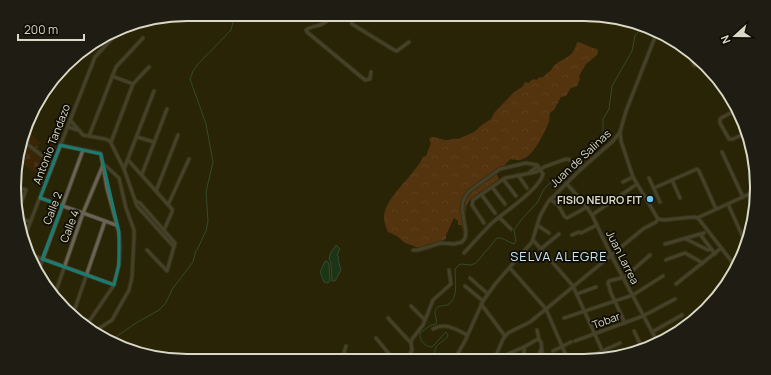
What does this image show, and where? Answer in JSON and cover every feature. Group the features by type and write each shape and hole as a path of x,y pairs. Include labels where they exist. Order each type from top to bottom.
{"street":[{"path":"326,21 320,25 309,28 306,31 364,80 370,79 371,72"},
{"path":"351,21 352,24 394,50 399,51 409,42"},
{"name":"Juan de Salinas","path":"457,354 482,303 533,240 537,225 550,199 581,168 613,141 620,132 626,111 655,37"},
{"path":"89,136 116,66 143,38"},
{"name":"Antonio Tandazo","path":"27,230 95,57 112,39"},
{"path":"111,142 133,84 149,67"},
{"path":"112,76 133,84"},
{"path":"124,169 154,91"},
{"path":"142,174 167,109"},
{"path":"732,112 721,118 720,123 730,140 741,135"},
{"path":"70,120 83,135 105,138 111,142 124,169 137,206 174,248"},
{"path":"68,127 78,130"},
{"name":"Juan de Salinas","path":"620,132 633,177 658,219"},
{"path":"156,191 178,135"},
{"path":"137,137 154,142"},
{"path":"613,141 618,140 623,146"},
{"path":"27,144 52,164"},
{"path":"60,145 100,153 102,156 116,225 119,232 120,245 114,285 88,321"},
{"name":"Calle 2","path":"40,265 83,150"},
{"path":"722,152 743,196"},
{"path":"168,205 189,159"},
{"path":"484,223 472,205 473,200 503,179 530,172 536,172 539,167 564,159 568,159 581,168"},
{"path":"128,160 142,174 172,211 164,230"},
{"path":"413,250 418,250 441,243 454,244 462,242 465,238 466,232 462,209 463,201 468,192 500,170 526,163 533,163 539,167 543,174 541,179 526,195 499,217 464,253"},
{"path":"99,329 112,320 129,290 132,277 134,238 132,224 127,212 119,178 103,165"},
{"name":"Calle 4","path":"56,290 83,213 103,165"},
{"path":"654,188 696,169 698,170 716,209"},
{"path":"518,175 527,188"},
{"path":"623,182 633,177"},
{"path":"649,178 660,202"},
{"path":"503,179 516,196"},
{"path":"672,180 680,198"},
{"name":"Juan Larrea","path":"566,183 592,215 611,255 655,338"},
{"path":"592,215 637,184"},
{"path":"492,187 505,204"},
{"path":"21,188 26,190 21,202"},
{"path":"481,194 495,213"},
{"path":"497,354 505,336 530,322 643,229 656,222 658,219 698,218 750,194"},
{"path":"40,198 116,225"},
{"path":"550,199 558,205 564,216 567,218 587,207"},
{"path":"136,201 140,203 175,243 167,271 147,250"},
{"path":"728,204 742,236"},
{"path":"499,217 511,229"},
{"path":"698,218 706,232 732,263"},
{"path":"24,219 30,222"},
{"path":"74,310 105,221"},
{"path":"537,225 550,233"},
{"path":"572,235 578,232 581,233 597,225"},
{"path":"665,244 706,232"},
{"path":"542,248 559,234"},
{"path":"700,234 715,254"},
{"path":"685,238 708,250 711,249"},
{"path":"533,240 573,286 602,351"},
{"path":"676,284 720,249"},
{"path":"666,260 685,253 703,263"},
{"path":"625,323 608,284 610,281 623,278 650,255"},
{"path":"36,257 114,285"},
{"path":"510,268 546,309 566,354"},
{"path":"411,343 425,320 433,300 451,284 449,270"},
{"path":"564,318 633,295 663,276"},
{"path":"470,278 488,294"},
{"path":"465,286 482,303 505,336"},
{"path":"577,294 596,287"},
{"name":"Tobar","path":"575,341 643,316 675,299"},
{"path":"411,306 425,320"},
{"path":"652,332 682,315"},
{"path":"388,318 411,343 413,349 410,354"},
{"path":"433,329 439,326 445,326 454,328 467,335"},
{"path":"537,330 541,341 542,354"},
{"path":"634,331 640,344"},
{"path":"376,338 388,353"},
{"path":"508,354 539,339"},
{"path":"552,351 571,342"},
{"path":"596,354 620,343"},
{"path":"344,354 346,346"},
{"path":"523,354 524,347"},
{"path":"539,354 541,349"}],"highlighted area":[{"path":"60,145 101,154 119,232 119,265 114,285 42,259 62,206 40,198"}],"green space":[{"path":"577,42 597,49 597,55 586,64 579,76 580,79 577,86 571,88 566,96 561,97 554,110 550,113 545,132 531,153 522,160 511,159 496,173 499,179 469,201 466,207 464,234 461,225 458,225 458,221 454,218 446,235 446,239 435,244 433,248 427,250 405,243 397,236 388,232 384,219 385,210 394,194 414,171 423,157 426,156 431,143 429,140 431,137 445,140 458,139 474,132 491,119 494,113 514,92 522,87 525,82 529,83 534,79 536,80 540,77 542,78 555,65 569,56 576,47"},
{"path":"30,133 40,143 35,152 49,165 44,179 23,163"}],"shaded area":[{"path":"336,245 340,249 337,255 339,257 338,259 341,270 335,281 332,281 331,264 329,258"},
{"path":"325,261 329,264 330,281 328,283 324,282 320,272"}],"waterway":[{"path":"197,250 206,231 208,221 206,192 213,162 206,124 190,79 198,64 231,30 233,21"},
{"path":"579,165 603,140 603,119 609,109 612,86 632,51 635,36 639,31"},
{"path":"434,354 436,347 446,339 448,335 446,332 432,347 423,343 420,333 431,325 436,324 435,311 437,308 447,305 453,299 456,289 455,269 460,264 471,265 476,263 497,238 501,238 514,244 516,241 514,230 537,203 544,189 563,171 571,170 577,167"},
{"path":"115,337 136,323 159,310 165,304 173,288 193,262 196,250"}],"place":[{"name":"FISIO NEURO FIT","path":"650,199"}],"district":[{"name":"SELVA ALEGRE","path":"559,256"}]}
